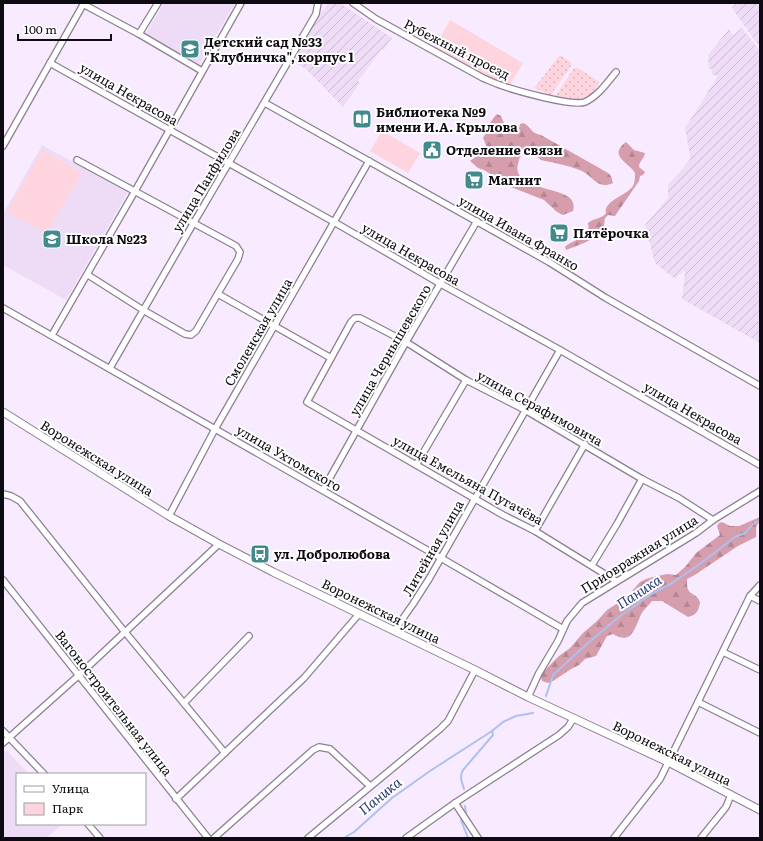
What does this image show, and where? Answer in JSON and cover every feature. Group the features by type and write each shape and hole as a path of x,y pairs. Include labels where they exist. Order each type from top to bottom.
{"street":[{"path":"139,34 158,3"},
{"path":"52,335 136,191 241,3"},
{"name":"улица Панфилова","path":"110,368 316,14 318,3"},
{"name":"Рубежный проезд","path":"353,3 376,19 483,78 497,84 555,100 583,103 592,98 601,90 616,72"},
{"path":"3,146 84,4 202,71"},
{"name":"улица Некрасова","path":"50,63 101,90 169,131 334,222 760,465"},
{"name":"улица Ивана Франко","path":"265,103 549,262 606,298 760,386"},
{"path":"78,160 193,224 236,246 240,252 238,259 218,294 196,331 191,335 188,335 143,310 88,275"},
{"name":"Смоленская улица","path":"169,516 215,429 369,161"},
{"name":"улица Чернышевского","path":"323,490 406,342 477,221"},
{"path":"218,294 331,358"},
{"name":"улица Ухтомского","path":"3,308 323,490 563,629"},
{"name":"улица Серафимовича","path":"331,358 351,322 355,318 360,318 406,342 466,380 525,410 585,444 679,498 713,520"},
{"name":"Литейная улица","path":"394,631 429,579 560,350"},
{"name":"улица Емельяна Пугачёва","path":"331,358 307,402 503,515 535,531 616,581"},
{"path":"416,465 466,380"},
{"name":"Воронежская улица","path":"3,412 169,516 219,544 273,572 475,670 528,698 668,762 760,810"},
{"path":"535,531 585,444"},
{"path":"592,565 618,524 642,478"},
{"name":"Приовражная улица","path":"528,698 539,673 558,641 563,629 573,613 582,603 696,533 713,520 760,491"},
{"path":"3,494 20,501 125,632 225,753"},
{"path":"3,743 78,676 219,544"},
{"name":"Вагоностроительная улица","path":"3,580 208,838"},
{"path":"614,838 660,779 750,596 760,585"},
{"path":"750,596 760,601"},
{"path":"176,799 304,678 359,614"},
{"path":"184,704 249,636"},
{"path":"723,652 760,670"},
{"path":"308,838 448,721 475,670"},
{"path":"698,702 760,733"},
{"path":"406,838 455,803 559,735 568,727 573,719"},
{"path":"3,731 43,773"},
{"path":"214,838 313,750 319,747 330,749 370,786"},
{"path":"701,838 726,806 731,795"},
{"path":"455,803 478,838"},
{"path":"89,825 100,838"}],"shaded area":[{"name":"Детский сад №33 \"Клубничка\", корпус 1","path":"164,3 235,3 199,65 146,33"},
{"path":"328,3 340,3 392,38 358,81 360,83 343,107 307,70 293,61 312,26"},
{"path":"736,3 760,3 760,46 732,8"},
{"path":"742,28 760,51 760,343 682,299 685,272 683,271 675,279 655,263 645,225 668,198 668,185 689,161 690,156 685,128 718,76 712,75 712,69 709,69 708,55 729,29 733,35"},
{"name":"Школа №23","path":"42,145 128,192 66,300 3,265 3,214"},
{"path":"7,751 28,773 16,773 16,825 62,825 46,838 3,838 3,754"}],"green space":[{"path":"450,20 523,63 510,85 481,73 435,47"},
{"path":"560,55 571,62 571,66 551,95 534,88"},
{"path":"574,68 578,68 600,82 591,95 584,99 571,100 555,97"},
{"path":"497,114 501,116 506,128 513,134 518,134 520,124 523,123 535,133 608,173 611,176 613,183 608,185 599,184 582,171 541,160 535,155 523,153 518,164 518,172 522,178 529,183 565,195 572,200 574,205 573,211 563,215 557,212 544,200 511,187 484,170 478,168 470,161 486,149 483,138"},
{"path":"382,131 420,153 408,173 370,151"},
{"path":"626,142 634,150 645,153 639,167 645,172 640,176 639,181 615,216 608,215 605,218 604,225 606,232 603,237 590,240 566,250 565,247 568,244 585,235 588,228 588,223 604,215 608,205 611,202 630,190 633,186 635,182 635,173 619,155 621,147"},
{"path":"42,150 82,173 46,234 7,212"},
{"path":"760,517 760,522 756,527 756,537 738,546 687,579 689,591 698,598 700,602 698,610 695,613 688,617 662,601 652,601 642,613 634,631 628,637 619,637 613,634 607,636 596,656 585,659 579,665 553,681 548,683 542,681 542,673 559,656 570,648 607,610 627,597 640,582 667,574 676,575 686,566 696,553 720,535 717,526 719,523 722,522 730,526 739,526"}],"waterway":[{"name":"Паника","path":"546,696 553,675 619,617 651,594 672,583 697,566 735,537 745,533 753,524 760,520"},
{"name":"Паника","path":"344,838 354,832 392,798 430,771 492,731 503,722 516,716 533,713"},
{"path":"464,789 461,777 463,770 493,735 492,731"},
{"path":"465,806 466,814 461,820 468,838"}],"place":[{"name":"Детский сад №33 \"Клубничка\", корпус 1","path":"190,49"},
{"name":"Библиотека №9 имени И.А. Крылова","path":"362,119"},
{"name":"Отделение связи","path":"432,150"},
{"name":"Магнит","path":"474,180"},
{"name":"Пятёрочка","path":"559,233"},
{"name":"Школа №23","path":"52,239"},
{"name":"ул. Добролюбова","path":"260,554"}]}
